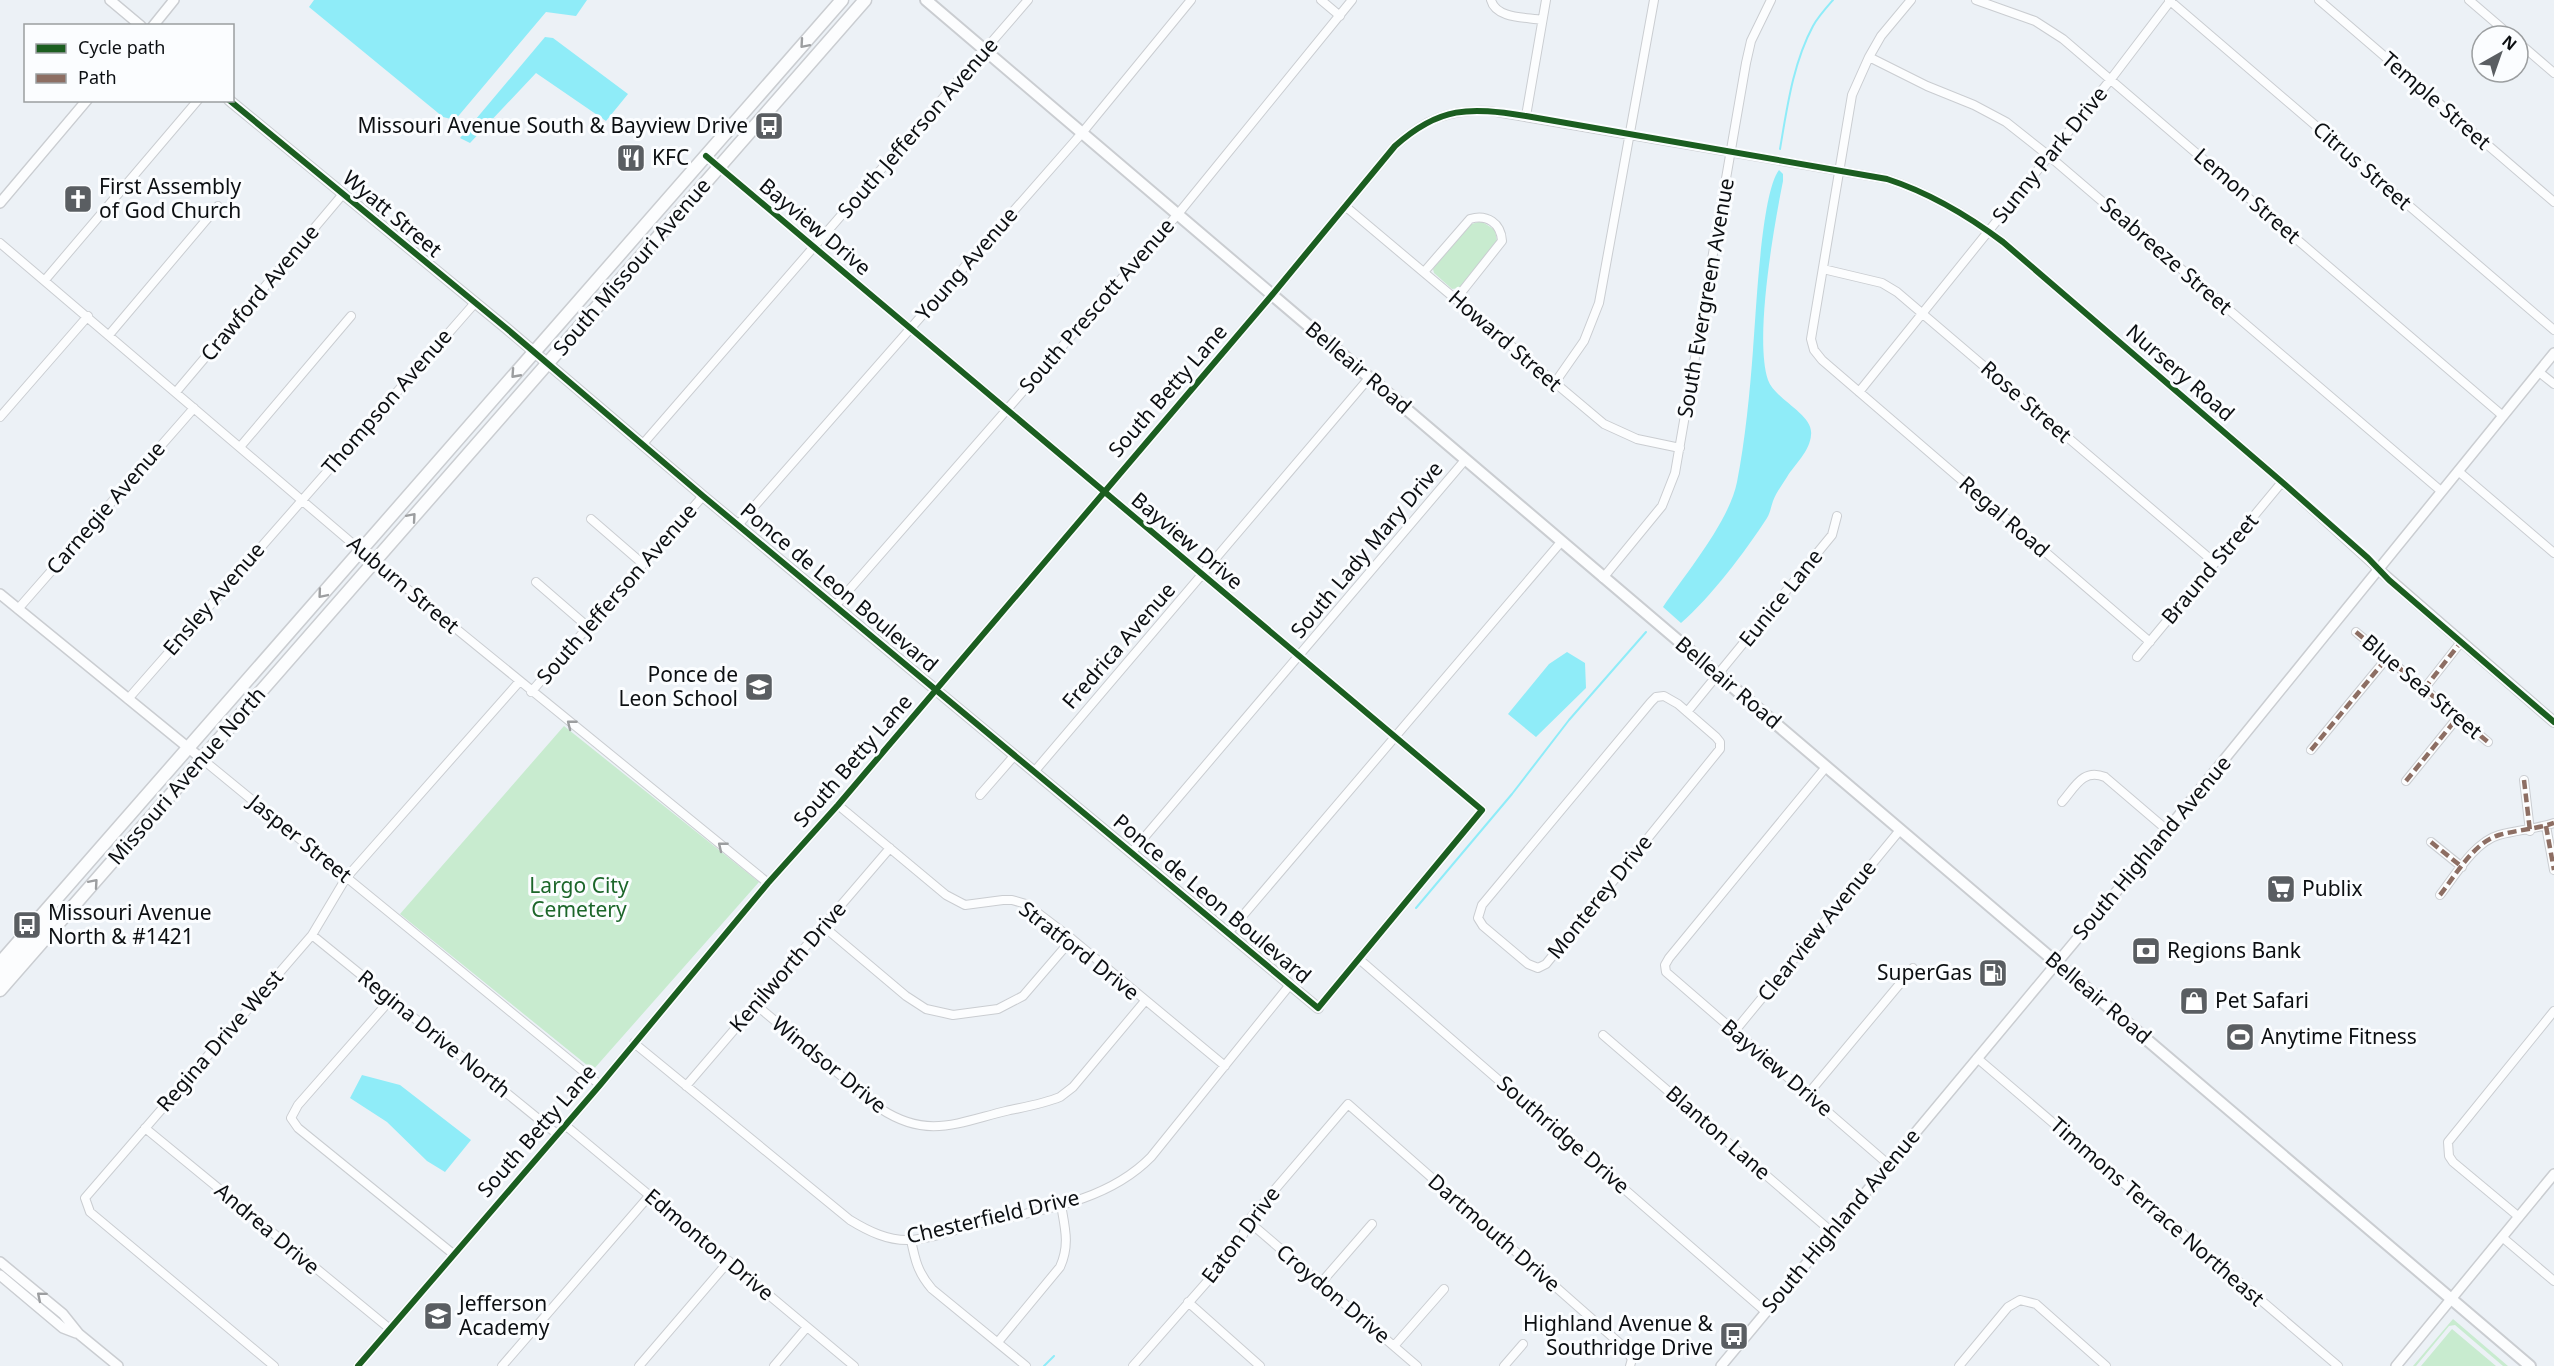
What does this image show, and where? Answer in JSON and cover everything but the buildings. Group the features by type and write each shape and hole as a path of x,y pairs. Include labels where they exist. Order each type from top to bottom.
{"main road":[{"name":"South Missouri Avenue","path":"359,549 842,0"},
{"name":"South Missouri Avenue","path":"374,561 865,0"},
{"name":"Belleair Road","path":"926,0 2530,1366"},
{"name":"Missouri Avenue North","path":"0,963 359,549"},
{"name":"Missouri Avenue North","path":"0,990 374,561"},
{"path":"26,961 30,943 59,908 74,879"},
{"path":"0,978 14,960 18,942"}],"street":[{"path":"110,0 139,24"},
{"path":"155,24 174,0"},
{"name":"South Jefferson Avenue","path":"642,445 1028,0"},
{"name":"Young Avenue","path":"738,525 1082,133 1191,0"},
{"path":"1321,0 1340,16"},
{"name":"South Prescott Avenue","path":"835,606 1178,214 1352,0"},
{"path":"1491,0 1492,6 1500,13 1542,20"},
{"path":"1526,116 1546,0"},
{"path":"1554,384 1584,341 1599,303 1654,0"},
{"name":"South Evergreen Avenue","path":"1604,578 1662,506 1676,473 1751,41 1771,0"},
{"path":"1823,269 1852,95 1859,75 1881,36 1911,0"},
{"name":"Lemon Street","path":"1977,0 2035,21 2063,39 2503,416"},
{"name":"Sunny Park Drive","path":"1859,392 2111,79 2170,0"},
{"name":"Citrus Street","path":"2170,0 2554,330"},
{"name":"Temple Street","path":"2319,0 2554,202"},
{"path":"2469,0 2497,24"},
{"path":"2530,52 2554,73"},
{"name":"Seabreeze Street","path":"1869,57 2007,122 2441,491"},
{"path":"0,203 85,102"},
{"path":"45,280 196,102"},
{"name":"Wyatt Street","path":"231,102 534,352"},
{"name":"South Betty Lane","path":"358,1366 452,1253 565,1125 768,883 838,805 1272,295 1395,146 1412,130 1434,118 1470,110 1526,116 1629,135"},
{"name":"Nursery Road","path":"1629,135 1887,179 1916,189 1954,208 1988,231 2282,482 2554,722"},
{"name":"Bayview Drive","path":"706,156 1482,810 1359,959"},
{"name":"Crawford Avenue","path":"176,392 343,194"},
{"path":"110,335 218,206"},
{"name":"Howard Street","path":"1346,206 1588,412 1617,432 1637,439 1680,448"},
{"path":"1424,272 1470,219 1484,218 1493,221 1502,233 1502,242 1456,299"},
{"name":"Auburn Street","path":"0,243 359,549 531,692 768,883"},
{"name":"Rose Street","path":"1823,269 1882,283 1924,314 2215,563"},
{"name":"Regal Road","path":"1823,269 1811,339 1814,350 1821,360 2150,642"},
{"name":"Thompson Avenue","path":"301,500 474,304"},
{"path":"0,417 88,316"},
{"path":"240,447 351,316"},
{"name":"Ponce de Leon Boulevard","path":"534,352 642,445 1318,1008"},
{"name":"South Highland Avenue","path":"1721,1366 2167,830 2554,353"},
{"path":"2539,372 2554,384"},
{"name":"Fredrica Avenue","path":"1034,771 1369,378"},
{"name":"Carnegie Avenue","path":"18,609 194,408"},
{"name":"South Lady Mary Drive","path":"1131,853 1465,460"},
{"path":"2458,471 2554,554"},
{"name":"Braund Street","path":"2137,657 2282,482"},
{"name":"South Jefferson Avenue","path":"531,692 703,496"},
{"name":"Ensley Avenue","path":"128,699 301,500"},
{"name":"Eunice Lane","path":"1718,675 1832,535 1837,516"},
{"path":"591,519 642,564"},
{"path":"1228,933 1561,542"},
{"path":"536,582 588,627"},
{"name":"Jasper Street","path":"0,594 600,1084"},
{"name":"Blue Sea Street","path":"2356,632 2488,742"},
{"path":"2424,689 2461,642"},
{"path":"2311,750 2387,658"},
{"path":"1687,712 1718,675"},
{"name":"Regina Drive West","path":"274,1366 90,1212 85,1198 312,936 346,878 519,682"},
{"name":"Monterey Drive","path":"1664,696 1687,712 1719,740 1720,749 1716,756 1546,963 1538,968 1527,964 1484,926 1478,918 1482,905 1656,697 1664,696"},
{"path":"2406,781 2458,717"},
{"path":"980,795 1014,756"},
{"name":"Bayview Drive","path":"1826,767 1669,958 1665,965 1666,972 1888,1164"},
{"path":"2062,802 2085,776 2092,773 2097,774 2105,777 2167,830"},
{"path":"2524,780 2530,831"},
{"name":"Stratford Drive","path":"838,805 946,895 957,901 965,905 1003,900 1019,902 1072,939 1225,1066"},
{"path":"2440,895 2486,841 2550,824 2554,870"},
{"name":"Clearview Avenue","path":"1734,1032 1900,830"},
{"path":"2431,842 2462,867"},
{"name":"Kenilworth Drive","path":"686,1086 890,848"},
{"path":"823,926 906,996 926,1009 953,1016 998,1009 1023,996 1072,939"},
{"name":"Regina Drive North","path":"312,936 557,1134"},
{"path":"1318,1008 1359,959"},
{"name":"Southridge Drive","path":"1359,959 1766,1312"},
{"path":"1808,1094 1913,968"},
{"name":"Chesterfield Drive","path":"634,1043 850,1220 880,1236 911,1240 1061,1205 1116,1185 1137,1171 1289,986"},
{"path":"391,999 298,1105 291,1118 298,1128 452,1253"},
{"name":"Windsor Drive","path":"756,1005 881,1109 899,1119 921,1126 943,1127 1060,1097 1073,1087 1145,1001"},
{"path":"2519,1217 2453,1162 2449,1156 2448,1142 2554,1011"},
{"name":"Blanton Lane","path":"1603,1035 1832,1232"},
{"name":"Timmons Terrace Northeast","path":"1977,1058 2338,1366"},
{"name":"Eaton Drive","path":"1133,1366 1227,1260 1243,1235 1248,1221 1348,1104"},
{"name":"Dartmouth Drive","path":"1348,1104 1625,1348 1632,1359 1630,1366"},
{"name":"Edmonton Drive","path":"565,1125 854,1366"},
{"name":"Andrea Drive","path":"145,1128 390,1329"},
{"path":"2396,1366 2554,1174"},
{"path":"502,1366 650,1195"},
{"path":"998,1342 1060,1267 1066,1254 1067,1240 1061,1205"},
{"name":"Croydon Drive","path":"1248,1221 1417,1366"},
{"path":"1320,1284 1372,1224"},
{"path":"2502,1237 2554,1281"},
{"path":"911,1240 915,1265 922,1278 932,1289 1026,1366"},
{"path":"639,1366 729,1261"},
{"path":"0,1262 63,1314 79,1334 118,1366"},
{"path":"0,1275 63,1328 79,1334"},
{"path":"1394,1346 1444,1289"},
{"path":"1959,1366 2008,1307 2020,1300 2036,1304 2106,1366"},
{"path":"1188,1302 1260,1366"},
{"path":"774,1366 807,1327"},
{"path":"1504,1366 1523,1344"}],"green space":[{"path":"1481,221 1495,230 1497,241 1460,288 1452,289 1434,273 1433,269 1469,225"},
{"name":"Largo City Cemetery","path":"564,726 759,882 593,1070 400,914"},
{"path":"2453,1319 2508,1366 2503,1366 2455,1325 2449,1326 2416,1366 2413,1366"},
{"path":"2452,1329 2496,1366 2421,1366"}],"water":[{"path":"314,0 587,0 576,16 546,12 455,120 443,117 309,7"},
{"path":"545,37 553,38 628,94 606,121 536,73 470,143 460,138"},
{"path":"1779,170 1783,174 1783,181 1767,282 1764,311 1764,362 1772,387 1807,420 1810,427 1810,441 1776,495 1767,518 1748,545 1716,587 1681,623 1663,607 1716,530 1725,514 1737,482 1749,399 1764,228 1773,183"},
{"path":"1567,652 1585,663 1586,688 1536,737 1508,714 1549,664"},
{"path":"362,1075 400,1085 471,1140 445,1172 427,1161 387,1122 350,1098"}],"waterway":[{"path":"1780,149 1800,55 1813,26 1833,0"},
{"path":"1416,908 1512,794 1569,720 1646,632"},
{"path":"1044,1366 1054,1356"}],"marked path":[{"path":"2356,632 2488,742"},
{"path":"2424,689 2461,642"},
{"path":"2311,750 2387,658"},
{"path":"2406,781 2458,717"},
{"path":"2524,780 2530,831"},
{"path":"2440,895 2473,852 2490,839 2506,833 2554,823"},
{"path":"2546,826 2554,870"},
{"path":"2431,842 2462,867"}],"cycle path":[{"path":"231,102 506,328 703,496 1318,1008 1482,810 706,156"},
{"path":"358,1366 1272,295 1395,146 1426,123 1441,117 1471,111 1506,113 1887,179 1948,206 2003,242 2282,482 2368,558 2389,580 2554,722"}],"place":[{"name":"Missouri Avenue South & Bayview Drive","path":"769,126"},
{"name":"KFC","path":"631,158"},
{"name":"First Assembly of God Church","path":"78,199"},
{"name":"Ponce de Leon School","path":"759,687"},
{"name":"Publix","path":"2281,889"},
{"name":"Missouri Avenue North & #1421","path":"27,925"},
{"name":"Regions Bank","path":"2146,951"},
{"name":"SuperGas","path":"1993,973"},
{"name":"Pet Safari","path":"2194,1001"},
{"name":"Anytime Fitness","path":"2240,1037"},
{"name":"Jefferson Academy","path":"438,1316"},
{"name":"Highland Avenue & Southridge Drive","path":"1734,1336"}]}
